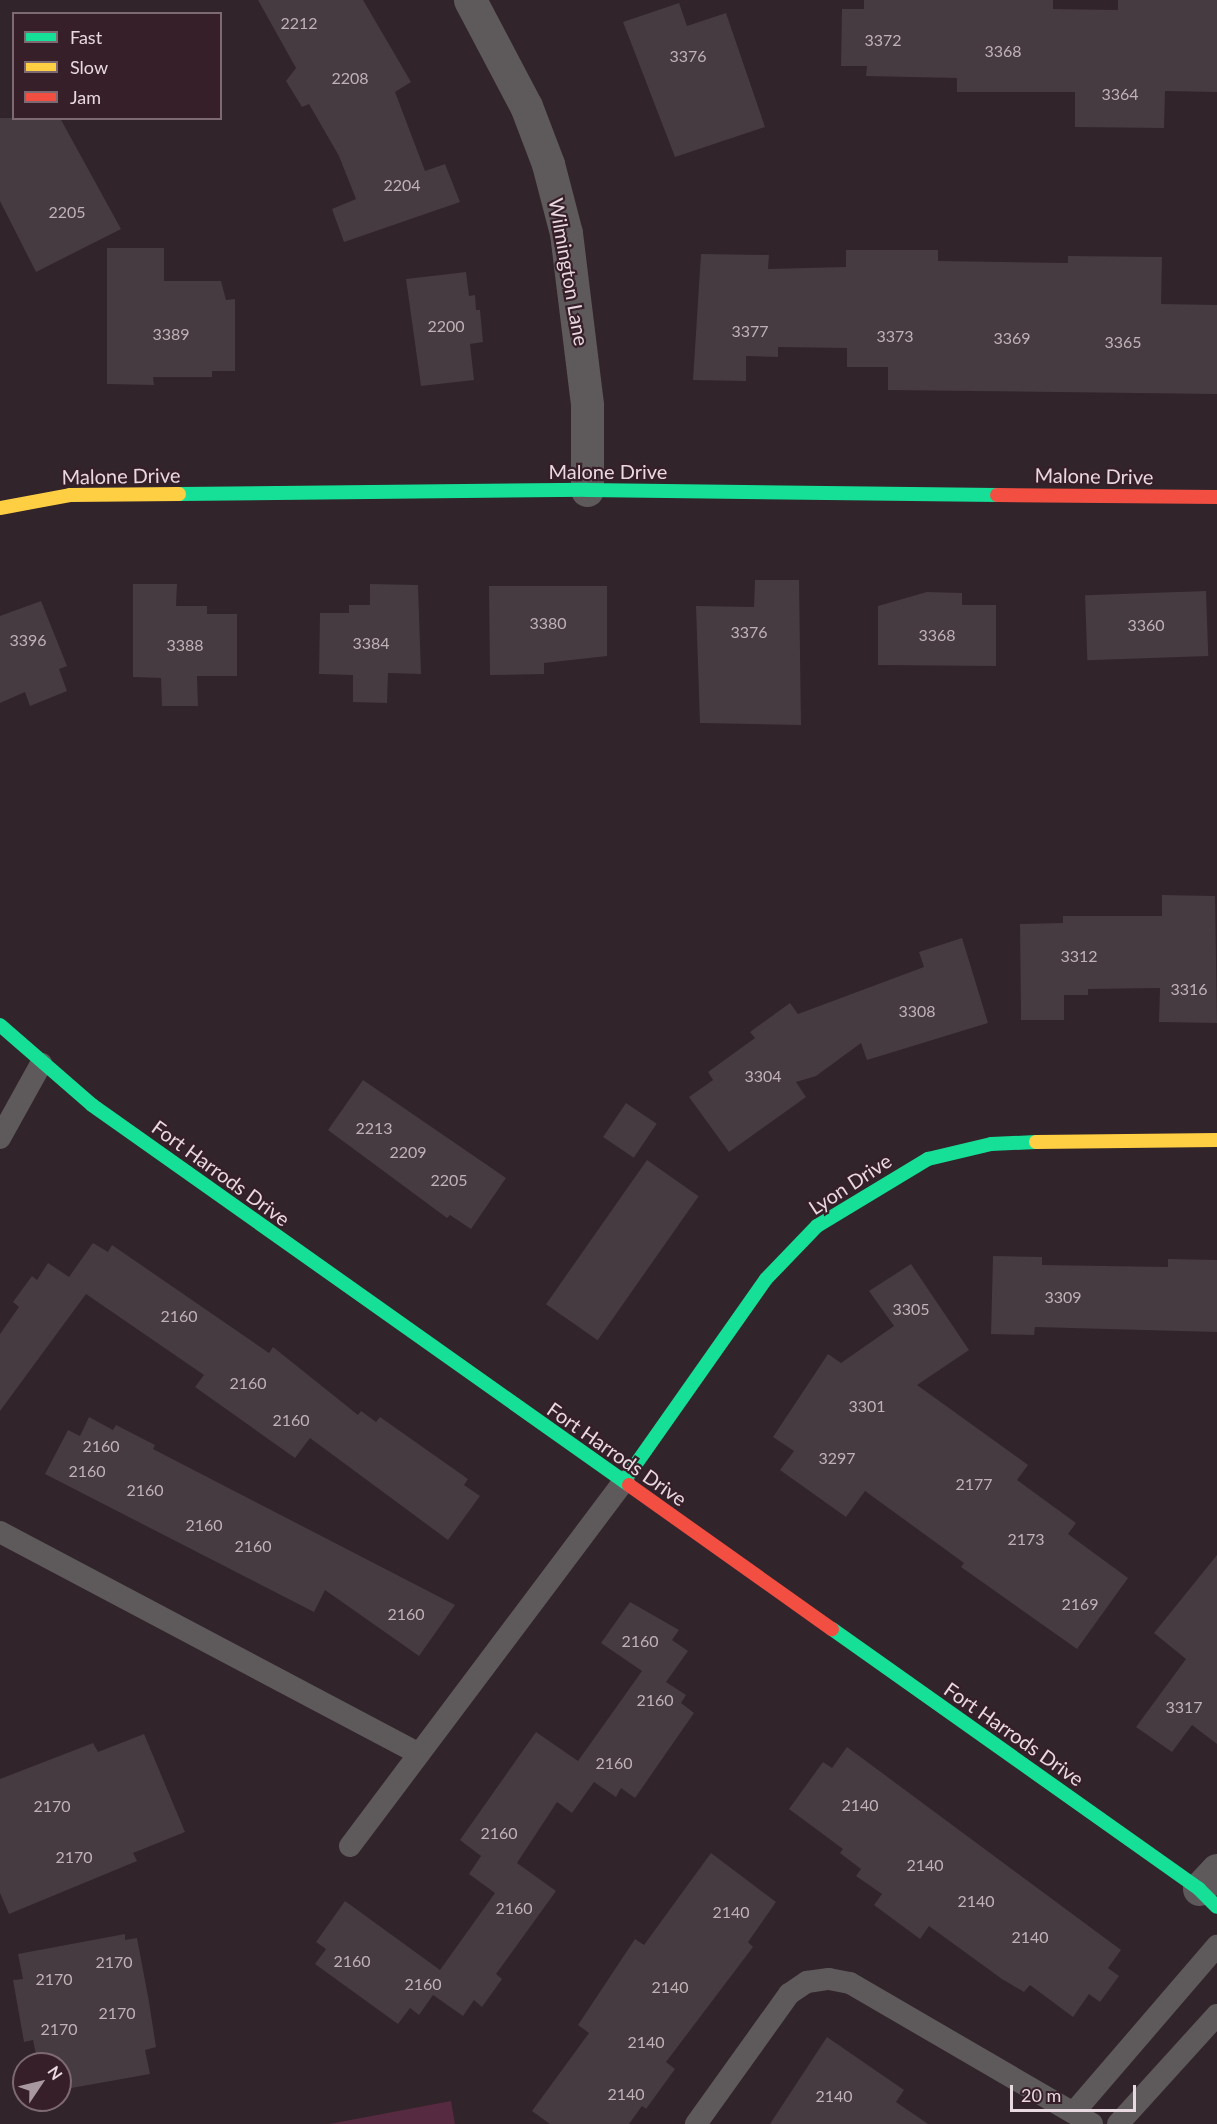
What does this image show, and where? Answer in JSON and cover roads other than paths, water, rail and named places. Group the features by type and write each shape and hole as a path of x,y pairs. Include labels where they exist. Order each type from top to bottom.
{"street":[{"name":"Wilmington Lane","path":"470,0 526,106 548,164 566,233 587,405 586,490"},
{"name":"Malone Drive","path":"0,507 70,495 586,490 1217,497"},
{"name":"Fort Harrods Drive","path":"0,1025 41,1064 168,1160 624,1481 1211,1889"},
{"name":"Lyon Drive","path":"624,1481 766,1279 817,1226 886,1182 928,1159 992,1144 1088,1139 1217,1140"}],"lane":[{"path":"0,1137 41,1064"},
{"path":"350,1846 624,1481"},
{"path":"0,1532 419,1754"},
{"path":"696,2124 789,1995 807,1982 830,1979 850,1983 1083,2118 1217,1946"},
{"path":"1118,2124 1217,2015"}]}
